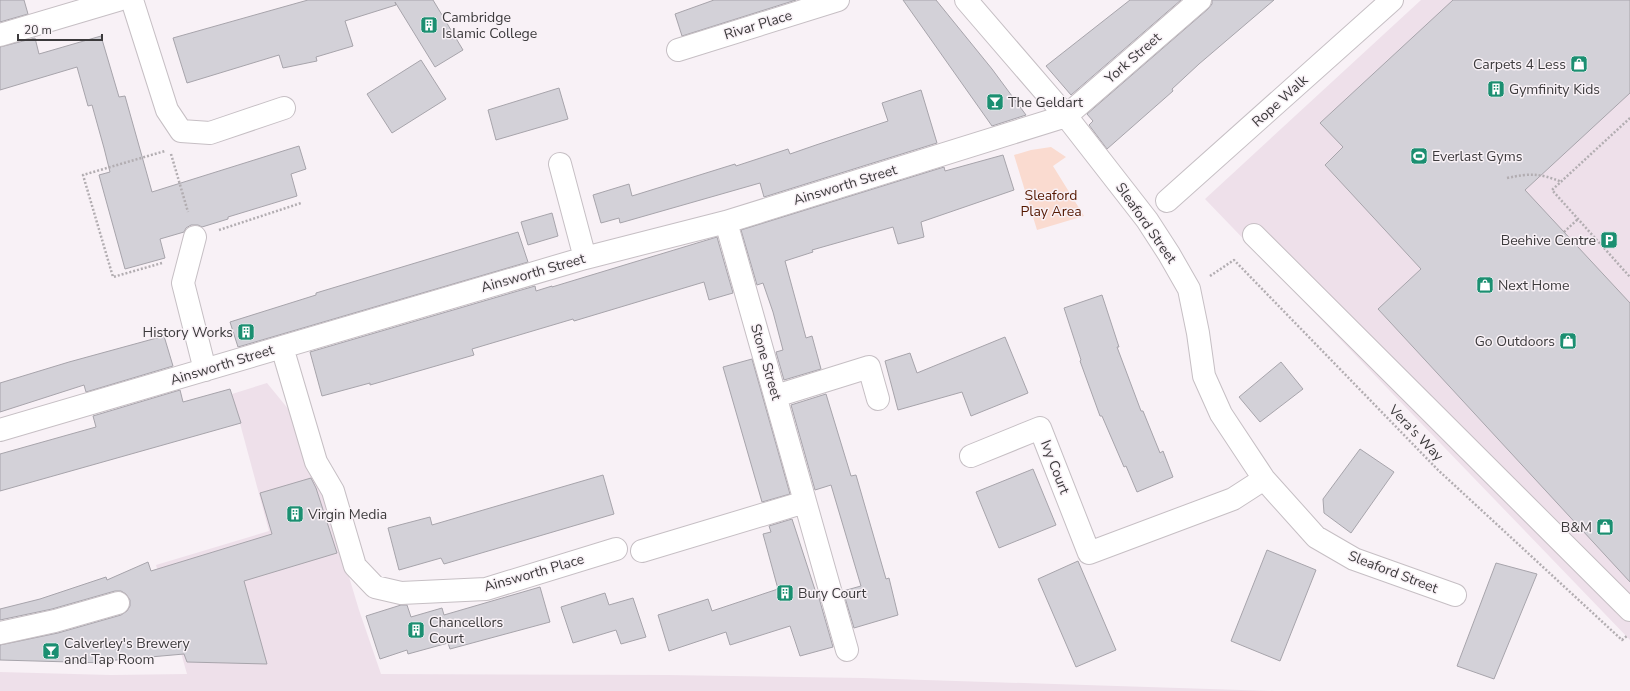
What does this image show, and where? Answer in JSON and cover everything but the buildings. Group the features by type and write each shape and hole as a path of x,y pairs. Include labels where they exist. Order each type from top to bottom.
{"street":[{"path":"0,35 118,0"},
{"path":"132,0 167,110 181,130 210,133 284,108"},
{"name":"Rivar Place","path":"678,50 838,0"},
{"name":"Sleaford Street","path":"966,0 1066,116 1147,220 1169,254 1189,289 1198,333 1204,376 1222,414 1264,479 1316,537 1354,559 1455,595"},
{"name":"York Street","path":"1066,116 1200,0"},
{"name":"Rope Walk","path":"1168,201 1392,0"},
{"name":"Ainsworth Street","path":"0,430 585,258 726,222 1066,116"},
{"path":"560,164 585,258"},
{"name":"Stone Street","path":"726,222 847,650"},
{"path":"1254,235 1630,610"},
{"path":"195,237 183,284 205,370"},
{"name":"Ainsworth Place","path":"282,347 316,462 333,491 355,566 375,587 401,592 486,589 616,549"},
{"path":"776,396 869,368 878,399"},
{"name":"Ivy Court","path":"971,456 1040,428 1089,553 1233,499 1264,479"},
{"path":"642,551 805,502"},
{"path":"0,633 55,621 118,602"}],"path":[{"path":"1630,118 1552,190 1630,277"},
{"path":"188,262 174,259 113,277 83,175 170,150 195,237 301,203"},
{"path":"1507,178 1521,175 1542,174 1562,182"},
{"path":"1564,232 1578,219"},
{"name":"Vera's Way","path":"1189,289 1234,260 1438,470 1622,640 1630,633"}],"shaded area":[{"name":"Beehive Centre","path":"1421,0 1630,0 1630,640 1205,199"},
{"path":"267,383 294,416 322,487 359,610 381,674 668,675 863,678 1275,691 0,691 0,672 111,675 187,674 156,565 269,531 232,394"}],"green space":[{"name":"Sleaford Play Area","path":"1051,147 1066,157 1053,166 1084,216 1037,230 1014,155 1031,150"}],"place":[{"name":"Cambridge Islamic College","path":"429,25"},
{"name":"Carpets 4 Less","path":"1579,64"},
{"name":"Gymfinity Kids","path":"1496,89"},
{"name":"The Geldart","path":"995,102"},
{"name":"Everlast Gyms","path":"1419,156"},
{"name":"Beehive Centre","path":"1609,240"},
{"name":"Next Home","path":"1485,285"},
{"name":"History Works","path":"246,332"},
{"name":"Go Outdoors","path":"1568,341"},
{"name":"Virgin Media","path":"295,514"},
{"name":"B&M","path":"1605,527"},
{"name":"Bury Court","path":"785,593"},
{"name":"Chancellors Court","path":"416,630"},
{"name":"Calverley's Brewery and Tap Room","path":"51,651"}]}
